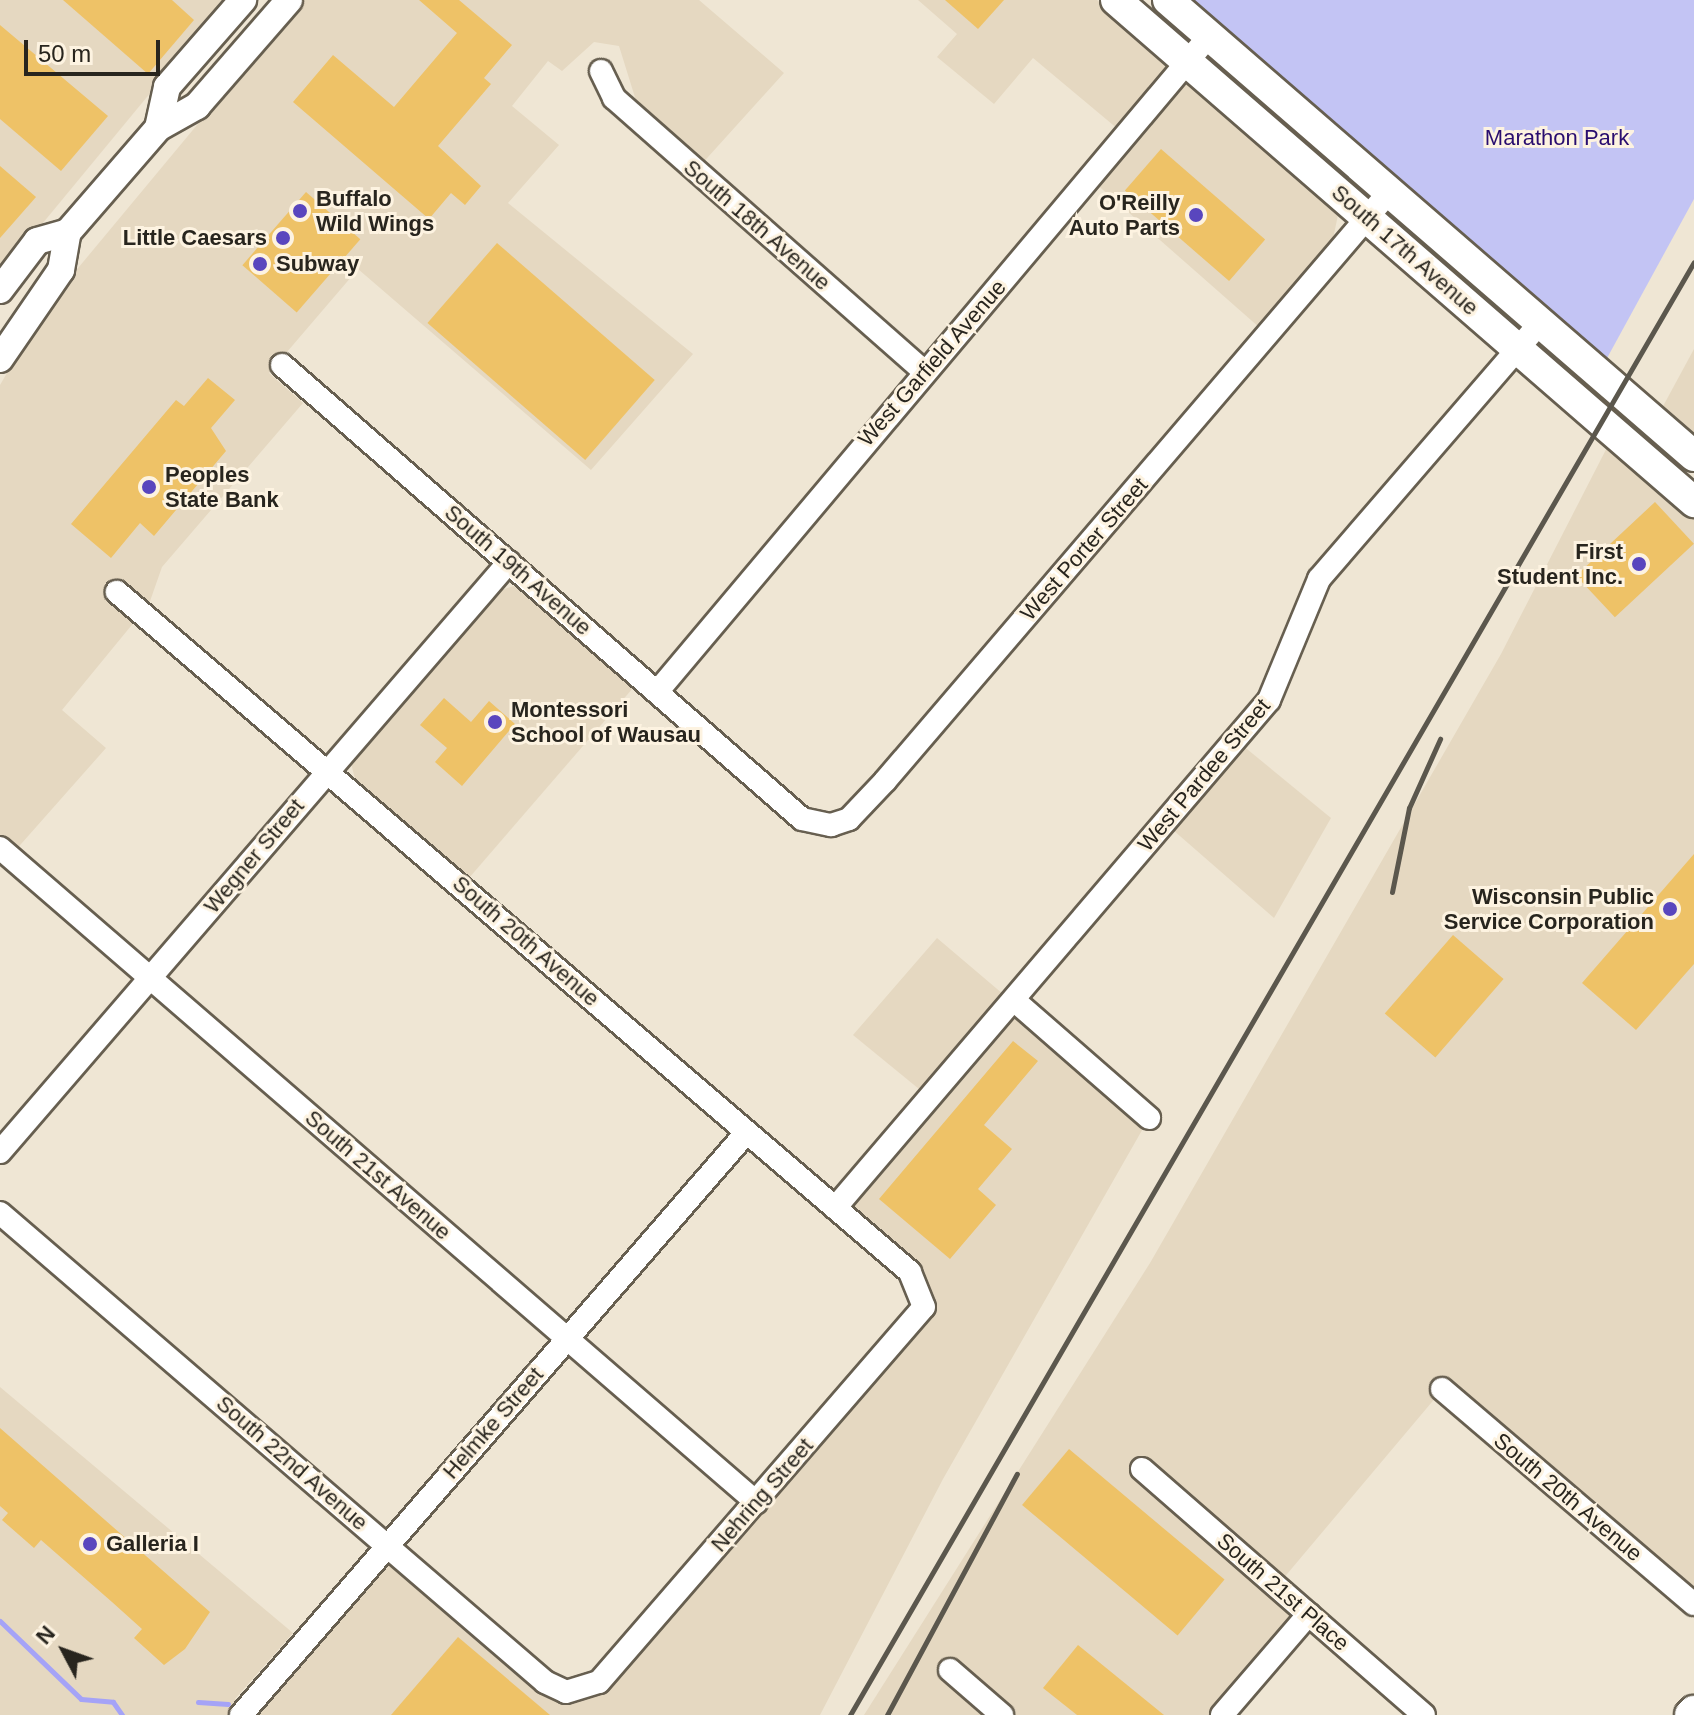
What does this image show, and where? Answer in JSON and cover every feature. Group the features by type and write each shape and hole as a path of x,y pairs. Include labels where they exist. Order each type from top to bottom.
{"main road":[{"name":"South 17th Avenue","path":"1116,0 1694,502"},
{"name":"South 17th Avenue","path":"1168,0 1694,456"}],"street":[{"path":"158,128 167,87 243,0"},
{"path":"0,359 61,270 68,232 158,128 195,108 289,0"},
{"name":"West Garfield Avenue","path":"657,692 1209,36"},
{"name":"South 18th Avenue","path":"601,71 614,98 924,371"},
{"name":"West Porter Street","path":"753,776 802,819 831,825 849,819 1390,191"},
{"path":"0,290 37,241 68,232"},
{"name":"West Pardee Street","path":"835,1208 1269,700 1319,579 1541,322"},
{"name":"South 19th Avenue","path":"282,365 753,776"},
{"name":"Wegner Street","path":"0,1152 327,769 509,562"},
{"name":"South 20th Avenue","path":"117,592 910,1272 924,1297"},
{"name":"South 21st Avenue","path":"0,848 756,1502"},
{"path":"1015,1001 1149,1118"},
{"name":"Helmke Street","path":"241,1715 746,1133"},
{"name":"South 22nd Avenue","path":"0,1213 545,1682 566,1692 591,1687"},
{"name":"Nehring Street","path":"591,1687 919,1316 924,1297"},
{"name":"South 20th Avenue","path":"1442,1389 1694,1604"},
{"name":"South 21st Place","path":"1142,1469 1424,1715"},
{"path":"1222,1715 1309,1614"},
{"path":"950,1670 1002,1715"}],"shaded area":[{"path":"0,0 227,0 0,275"},
{"path":"301,0 699,0 784,73 699,167 638,107 619,46 594,42 562,71 548,61 512,106 559,145 508,203 693,354 591,470 358,269 269,373 303,403 162,567 149,604 62,710 106,748 14,852 0,839 0,385 44,309"},
{"path":"918,0 1097,0 1339,210 1333,239 1260,328 1094,182 1131,140 1033,58 994,104 937,57 957,34"},
{"path":"1694,349 1694,456 1655,421"},
{"path":"1615,432 1694,502 1694,1604 1442,1390 1277,1586 1309,1614 1222,1715 864,1715 1150,1263 1501,654"},
{"name":"Montessori School of Wausau","path":"514,586 633,688 469,878 355,779 351,763 501,590"},
{"path":"1236,740 1331,818 1274,918 1165,823"},
{"path":"937,938 1149,1118 943,1479 820,1715 0,1715 0,1387 293,1633 235,1699 246,1708 387,1544 545,1682 582,1691 924,1297 835,1208 930,1098 853,1035"}],"green space":[{"name":"Marathon Park","path":"1188,0 1694,0 1694,199 1606,360"}],"building":[{"path":"63,0 172,0 194,20 148,74"},
{"path":"419,0 459,0 512,45 484,78 491,84 438,146 481,186 465,205 451,193 429,219 293,102 333,55 394,107 457,33"},
{"path":"945,0 1004,0 978,29"},
{"path":"0,25 108,116 61,171 0,119"},
{"name":"O'Reilly Auto Parts","path":"1161,149 1265,240 1229,281 1125,191"},
{"path":"0,166 36,197 0,238"},
{"path":"306,192 360,239 297,312 242,265"},
{"path":"497,243 655,380 585,460 427,323"},
{"name":"Peoples State Bank","path":"208,378 235,400 211,428 226,451 154,536 140,523 111,558 71,524 176,400 184,406"},
{"name":"First Student Inc.","path":"1655,502 1694,544 1615,617 1576,576"},
{"path":"444,698 471,722 489,701 515,724 462,786 435,762 447,748 420,725"},
{"name":"Wisconsin Public Service Corporation","path":"1694,854 1694,964 1636,1030 1582,983"},
{"path":"1453,935 1504,979 1435,1057 1385,1013"},
{"path":"1013,1041 1038,1061 984,1125 1012,1149 978,1189 996,1205 950,1259 879,1199"},
{"name":"Galleria I","path":"0,1428 210,1612 185,1649 164,1665 134,1638 142,1629 112,1602 41,1540 34,1548 2,1520 8,1513 0,1506"},
{"path":"1069,1449 1225,1579 1178,1635 1022,1505"},
{"path":"458,1637 550,1715 391,1715"},
{"path":"1078,1645 1164,1715 1077,1715 1043,1688"}],"waterway":[{"path":"0,1621 81,1699 113,1702 122,1715"},
{"path":"198,1702 228,1704"}],"railway":[{"path":"850,1715 1694,262"},
{"path":"1392,892 1409,808 1440,739"},
{"path":"887,1715 1017,1474"}],"place":[{"name":"Buffalo Wild Wings","path":"300,211"},
{"name":"O'Reilly Auto Parts","path":"1196,215"},
{"name":"Little Caesars","path":"283,238"},
{"name":"Subway","path":"260,264"},
{"name":"Peoples State Bank","path":"149,487"},
{"name":"First Student Inc.","path":"1639,564"},
{"name":"Montessori School of Wausau","path":"495,722"},
{"name":"Wisconsin Public Service Corporation","path":"1670,909"},
{"name":"Galleria I","path":"90,1544"}]}
